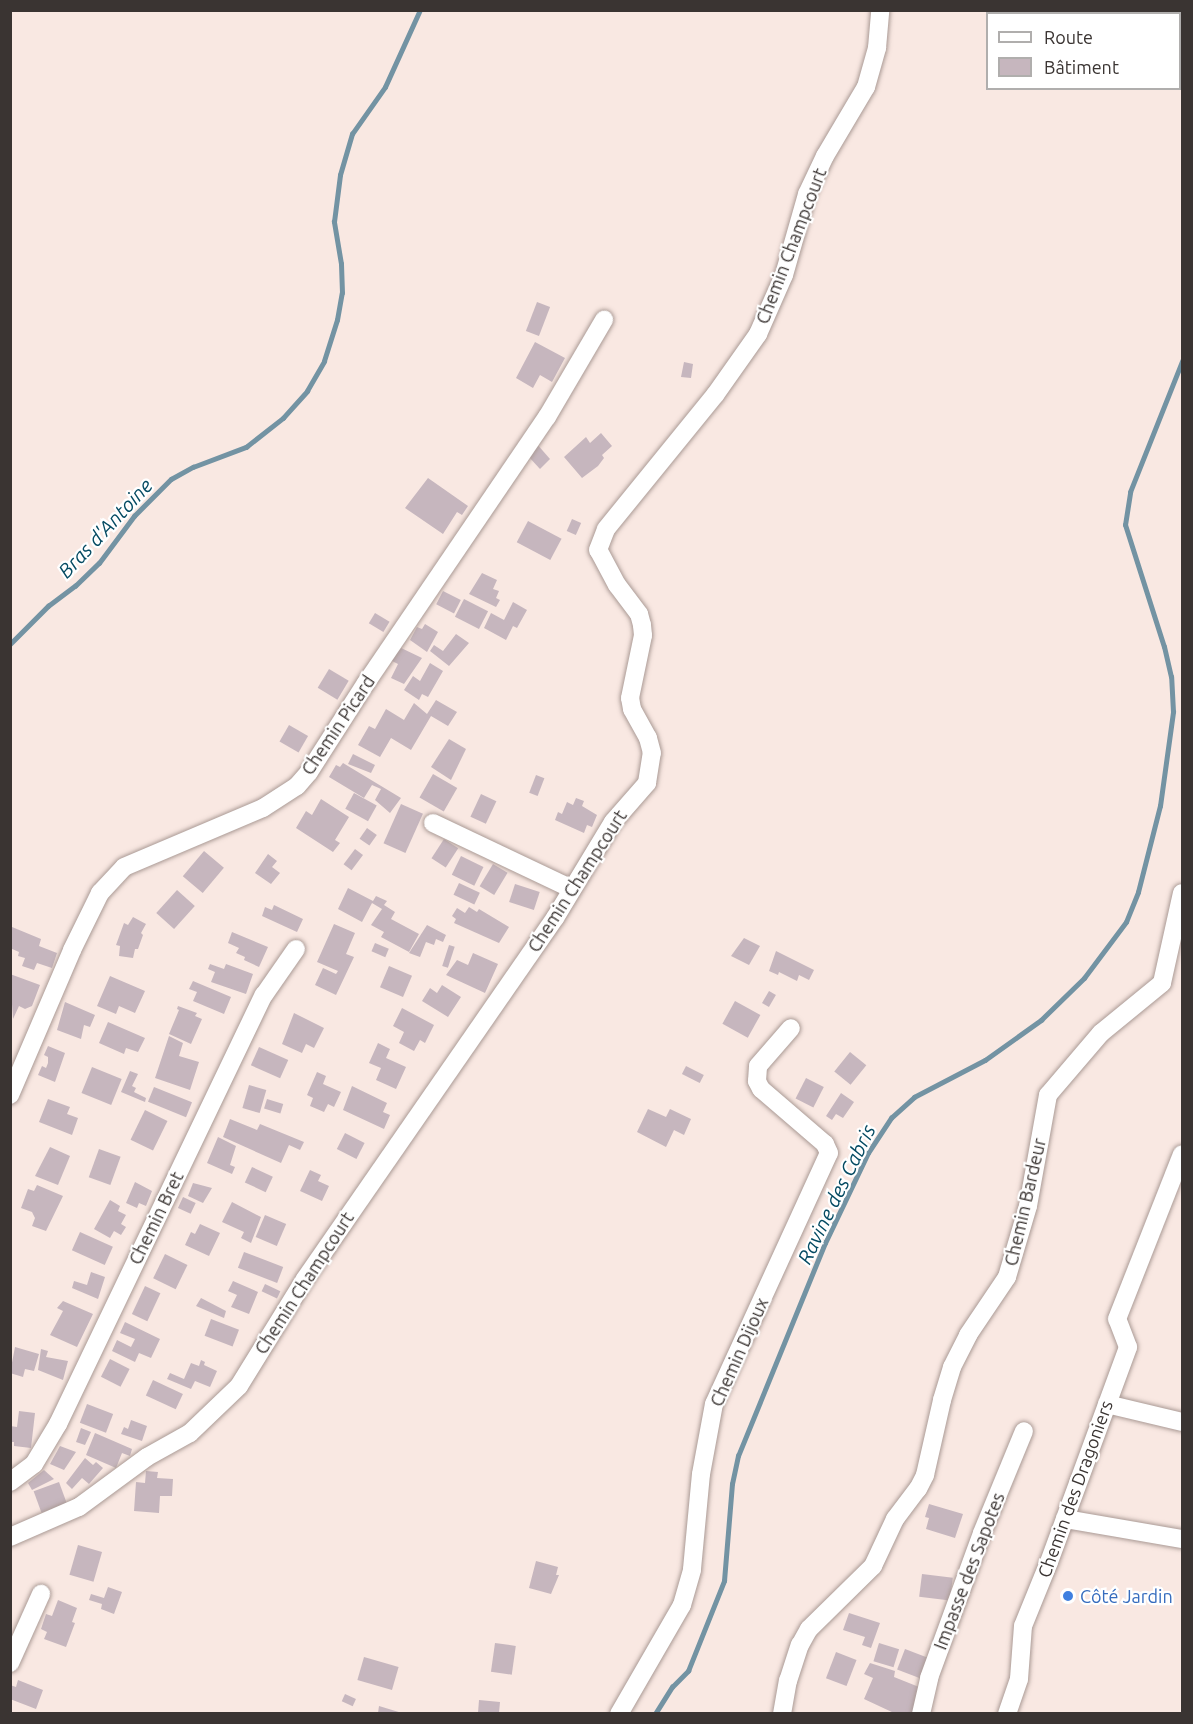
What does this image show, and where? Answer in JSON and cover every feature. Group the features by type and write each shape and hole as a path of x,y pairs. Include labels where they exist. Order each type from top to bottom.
{"street":[{"name":"Chemin Champcourt","path":"10,1538 80,1507 147,1456 190,1433 239,1386 304,1279 572,889 613,822 647,783 652,768 652,753 648,738 632,710 630,698 643,635 642,625 639,614 618,585 598,550 606,530 715,395 758,334 784,275 807,194 825,156 866,87 877,48 880,10"},
{"name":"Chemin Picard","path":"10,1095 72,950 100,893 124,867 263,808 297,786 309,772 366,682 547,417 604,320"},
{"path":"434,824 572,889"},
{"name":"Chemin Bardeur","path":"782,1713 788,1681 800,1646 809,1629 873,1566 895,1519 918,1489 925,1475 952,1367 968,1335 1007,1277 1028,1206 1048,1095 1101,1033 1162,982 1182,893"},
{"name":"Chemin Bret","path":"10,1482 34,1464 52,1434 264,995 296,949"},
{"name":"Chemin Dijoux","path":"619,1713 682,1605 692,1569 701,1474 714,1404 829,1153 825,1144 760,1089 757,1081 758,1066 791,1028"},
{"name":"Chemin des Dragoniers","path":"1007,1713 1019,1679 1023,1626 1128,1347 1117,1319 1182,1154"},
{"path":"1107,1404 1182,1422"},
{"name":"Impasse des Sapotes","path":"921,1713 929,1678 970,1566 1024,1431"},
{"path":"1065,1519 1182,1539"},
{"path":"10,1663 41,1594"}],"building":[{"path":"537,302 550,307 539,336 526,331"},
{"path":"535,342 565,358 552,382 540,375 533,388 516,378"},
{"path":"684,362 693,364 691,378 681,377"},
{"path":"601,433 612,446 602,455 604,458 598,466 582,478 564,457 586,437 590,443"},
{"path":"536,443 550,459 540,469 528,456"},
{"path":"428,478 468,506 462,515 457,512 443,534 405,508"},
{"path":"572,519 581,523 576,535 567,531"},
{"path":"528,521 562,539 550,560 517,542"},
{"path":"482,573 497,580 493,589 499,591 496,598 500,600 496,607 469,594"},
{"path":"443,591 461,600 454,613 436,604"},
{"path":"464,599 488,611 479,629 455,617"},
{"path":"513,602 527,610 517,628 513,626 506,640 484,628 491,613 504,620"},
{"path":"375,613 390,622 383,632 369,623"},
{"path":"425,624 438,632 427,652 410,640 417,627 422,629"},
{"path":"456,634 469,643 449,666 430,651 434,645 443,651"},
{"path":"397,646 422,658 404,684 391,678 398,664 390,660"},
{"path":"430,663 443,671 428,697 422,694 419,700 404,690 413,676 420,681"},
{"path":"329,669 349,681 337,700 318,688"},
{"path":"436,700 457,712 448,726 431,716 411,750 391,738 380,757 358,745 369,726 375,729 386,709 404,720 414,703 427,714"},
{"path":"289,725 308,736 299,752 280,741"},
{"path":"449,739 466,749 451,780 431,767"},
{"path":"353,754 375,765 371,773 348,764"},
{"path":"343,763 401,798 390,813 375,800 381,789 372,785 364,798 329,777 336,765 340,767"},
{"path":"433,774 457,788 444,811 420,797"},
{"path":"536,775 544,778 538,796 529,793"},
{"path":"354,793 377,806 368,821 345,809"},
{"path":"481,794 496,801 486,824 470,817"},
{"path":"576,798 584,801 582,806 597,815 592,827 587,825 584,833 555,820 558,812 562,814 567,802 573,805"},
{"path":"321,799 349,817 335,840 340,843 333,852 296,828 306,811 312,815"},
{"path":"401,804 423,814 405,853 384,843"},
{"path":"367,828 377,835 369,846 360,839"},
{"path":"444,839 458,848 446,868 431,858"},
{"path":"355,849 363,855 352,870 344,864"},
{"path":"204,851 224,868 203,893 183,876"},
{"path":"268,854 277,861 272,867 280,873 271,884 255,873"},
{"path":"461,856 483,867 474,886 452,875"},
{"path":"493,864 508,873 494,895 480,886"},
{"path":"459,883 480,893 474,905 454,895"},
{"path":"515,884 540,892 534,910 509,902"},
{"path":"348,888 373,901 376,896 387,901 384,905 395,912 391,919 419,934 409,952 381,937 384,932 371,925 382,909 372,903 362,922 338,909"},
{"path":"177,890 195,906 174,929 156,913"},
{"path":"274,905 303,919 297,932 262,916 265,907 272,910"},
{"path":"469,907 477,912 479,909 509,927 499,943 454,923 456,919 452,916 457,908 465,913"},
{"path":"133,917 146,924 141,933 143,935 138,949 135,949 133,958 119,956 120,946 116,945 124,923 128,925"},
{"path":"334,924 355,933 346,954 354,957 336,995 315,985 323,968 336,974 338,971 317,962"},
{"path":"427,925 446,935 443,942 436,939 434,945 426,942 420,957 409,953"},
{"path":"12,927 41,939 39,946 57,953 52,968 37,963 34,970 22,966 25,958 18,956 19,952 10,948"},
{"path":"232,932 268,947 259,967 244,960 245,957 236,953 239,948 228,943"},
{"path":"744,938 760,946 749,965 731,956"},
{"path":"375,943 389,949 385,957 371,951"},
{"path":"449,945 455,947 448,968 442,966"},
{"path":"776,951 814,970 809,980 799,975 797,981 779,972 778,975 769,971"},
{"path":"473,953 498,964 485,993 446,975 457,960 468,965"},
{"path":"210,964 224,969 226,964 253,974 246,994 211,982 215,972 208,969"},
{"path":"389,966 412,976 403,997 380,987"},
{"path":"10,974 40,985 32,1006 25,1009 19,1006 13,1019"},
{"path":"110,976 145,991 135,1013 119,1006 116,1014 97,1006"},
{"path":"193,981 231,997 224,1014 193,1001 197,992 189,989"},
{"path":"442,985 461,997 448,1017 422,1001 430,988 437,993"},
{"path":"769,991 776,995 769,1007 762,1003"},
{"path":"735,1001 760,1015 748,1038 722,1024"},
{"path":"65,1002 95,1015 90,1027 84,1025 81,1039 57,1030"},
{"path":"178,1006 197,1013 195,1016 202,1019 191,1044 169,1034 179,1010"},
{"path":"402,1008 434,1025 425,1043 420,1040 414,1051 399,1043 404,1032 393,1026"},
{"path":"294,1013 324,1028 314,1048 306,1044 302,1053 282,1044"},
{"path":"108,1022 145,1038 138,1052 126,1048 124,1054 99,1043"},
{"path":"169,1036 183,1043 179,1056 199,1062 190,1090 155,1078"},
{"path":"378,1043 390,1049 386,1058 406,1067 396,1089 376,1080 381,1068 369,1063"},
{"path":"48,1046 65,1053 55,1082 38,1075 42,1066 46,1068 48,1063 48,1057 44,1055"},
{"path":"259,1047 288,1060 280,1078 251,1065"},
{"path":"850,1052 866,1065 851,1085 834,1071"},
{"path":"686,1066 704,1075 700,1083 682,1074"},
{"path":"92,1067 122,1079 111,1105 82,1093"},
{"path":"130,1071 138,1074 132,1086 136,1088 134,1092 146,1098 145,1102 121,1092"},
{"path":"317,1072 326,1076 323,1084 341,1092 334,1107 328,1104 324,1112 310,1106 313,1098 307,1095"},
{"path":"806,1078 824,1087 813,1108 796,1098"},
{"path":"249,1085 266,1090 260,1113 242,1108"},
{"path":"352,1086 387,1103 383,1112 390,1115 384,1129 343,1110"},
{"path":"154,1087 192,1102 186,1117 148,1102"},
{"path":"841,1093 854,1102 843,1118 836,1114 832,1120 826,1116"},
{"path":"48,1099 70,1107 67,1114 78,1118 72,1135 39,1122"},
{"path":"267,1099 283,1104 280,1114 264,1109"},
{"path":"648,1109 666,1117 670,1109 691,1119 684,1135 674,1130 666,1147 637,1132"},
{"path":"145,1110 167,1121 153,1151 131,1140"},
{"path":"230,1119 257,1130 260,1124 304,1142 300,1150 289,1145 281,1163 223,1137"},
{"path":"345,1133 365,1143 356,1159 337,1149"},
{"path":"218,1137 236,1146 230,1165 235,1167 232,1174 207,1163"},
{"path":"50,1147 70,1156 58,1185 35,1176"},
{"path":"99,1149 121,1157 110,1185 89,1177"},
{"path":"252,1167 273,1177 266,1192 245,1182"},
{"path":"310,1170 321,1175 318,1181 329,1186 322,1201 300,1191"},
{"path":"135,1182 152,1191 146,1206 139,1203 137,1208 126,1203"},
{"path":"193,1183 212,1188 203,1203 188,1196"},
{"path":"37,1185 63,1196 46,1231 32,1226 35,1218 32,1212 21,1208 28,1189 34,1191"},
{"path":"183,1197 196,1203 191,1214 178,1208"},
{"path":"110,1200 120,1206 118,1211 126,1215 121,1224 126,1227 121,1235 114,1231 110,1238 94,1229"},
{"path":"232,1202 261,1217 251,1243 241,1238 244,1232 222,1222"},
{"path":"265,1215 286,1224 277,1246 256,1237"},
{"path":"200,1224 220,1233 209,1256 185,1245 191,1232 195,1234"},
{"path":"80,1232 113,1247 105,1265 72,1250"},
{"path":"244,1252 283,1267 277,1283 238,1268"},
{"path":"165,1254 187,1265 176,1289 153,1278"},
{"path":"91,1272 105,1277 98,1299 72,1288 74,1281 87,1285"},
{"path":"233,1281 258,1292 249,1314 231,1307 237,1295 228,1291"},
{"path":"265,1284 280,1291 277,1298 262,1291"},
{"path":"145,1286 160,1293 147,1321 132,1314"},
{"path":"201,1298 226,1311 224,1318 196,1306"},
{"path":"63,1301 93,1314 77,1347 50,1335 63,1311 57,1308"},
{"path":"211,1319 239,1330 233,1347 205,1336"},
{"path":"125,1322 160,1339 151,1358 139,1353 135,1362 112,1351 117,1340 131,1347 135,1339 120,1333"},
{"path":"15,1347 39,1354 34,1371 25,1369 23,1377 10,1373"},
{"path":"41,1349 48,1351 46,1357 68,1361 63,1380 38,1370"},
{"path":"110,1359 130,1369 121,1387 101,1377"},
{"path":"201,1360 205,1362 204,1365 217,1371 210,1387 195,1381 191,1389 167,1379 170,1373 184,1379 191,1363 199,1366"},
{"path":"153,1380 183,1394 176,1409 146,1395"},
{"path":"87,1404 113,1414 106,1433 80,1423"},
{"path":"19,1411 35,1413 31,1448 14,1446 14,1442 10,1442 10,1426 17,1427"},
{"path":"131,1420 147,1426 142,1441 121,1434 124,1427 128,1429"},
{"path":"81,1428 91,1432 85,1445 76,1442"},
{"path":"95,1433 132,1449 130,1456 122,1453 116,1468 86,1455"},
{"path":"60,1446 76,1452 64,1470 50,1464"},
{"path":"85,1458 93,1465 96,1462 103,1468 89,1484 82,1478 72,1489 66,1483"},
{"path":"44,1470 54,1479 32,1490 28,1483"},
{"path":"146,1471 158,1472 157,1478 173,1479 172,1496 160,1496 159,1513 134,1511 136,1482 145,1483"},
{"path":"59,1482 67,1504 41,1513 34,1491"},
{"path":"929,1504 963,1514 955,1538 926,1529 929,1518 925,1517"},
{"path":"78,1545 102,1552 93,1582 69,1575"},
{"path":"536,1561 558,1567 556,1575 559,1575 551,1594 529,1588"},
{"path":"922,1574 953,1578 950,1601 919,1597"},
{"path":"108,1587 122,1592 114,1614 101,1609 102,1604 89,1600 91,1594 104,1598"},
{"path":"58,1600 77,1608 72,1622 75,1623 66,1647 44,1639 47,1632 41,1629 46,1614 52,1616"},
{"path":"849,1613 880,1623 871,1648 862,1645 865,1637 843,1630"},
{"path":"495,1643 516,1646 512,1675 491,1672"},
{"path":"879,1643 899,1649 894,1667 873,1661"},
{"path":"905,1649 931,1659 923,1680 897,1670"},
{"path":"836,1652 857,1660 847,1686 826,1678"},
{"path":"364,1657 399,1667 392,1690 357,1680"},
{"path":"870,1663 895,1671 894,1677 919,1687 914,1713 894,1713 864,1699 873,1678 864,1674"},
{"path":"18,1680 43,1690 36,1709 10,1699 10,1685 16,1687"},
{"path":"345,1694 356,1699 353,1706 342,1701"},
{"path":"479,1700 500,1702 499,1713 478,1713"},
{"path":"379,1706 402,1713 378,1713"}],"waterway":[{"name":"Bras d'Antoine","path":"10,644 48,606 75,586 99,563 134,516 171,479 193,467 246,447 283,418 307,391 324,361 337,320 342,293 341,264 334,222 340,175 352,134 385,87 420,10"},
{"name":"Ravine des Cabris","path":"655,1714 672,1687 688,1671 724,1581 732,1484 738,1456 825,1243 868,1153 891,1118 914,1097 985,1060 1041,1020 1084,978 1126,922 1138,892 1160,806 1173,712 1171,677 1164,647 1125,525 1130,492 1182,361"}],"place":[{"name":"Côté Jardin","path":"1068,1596"}]}
